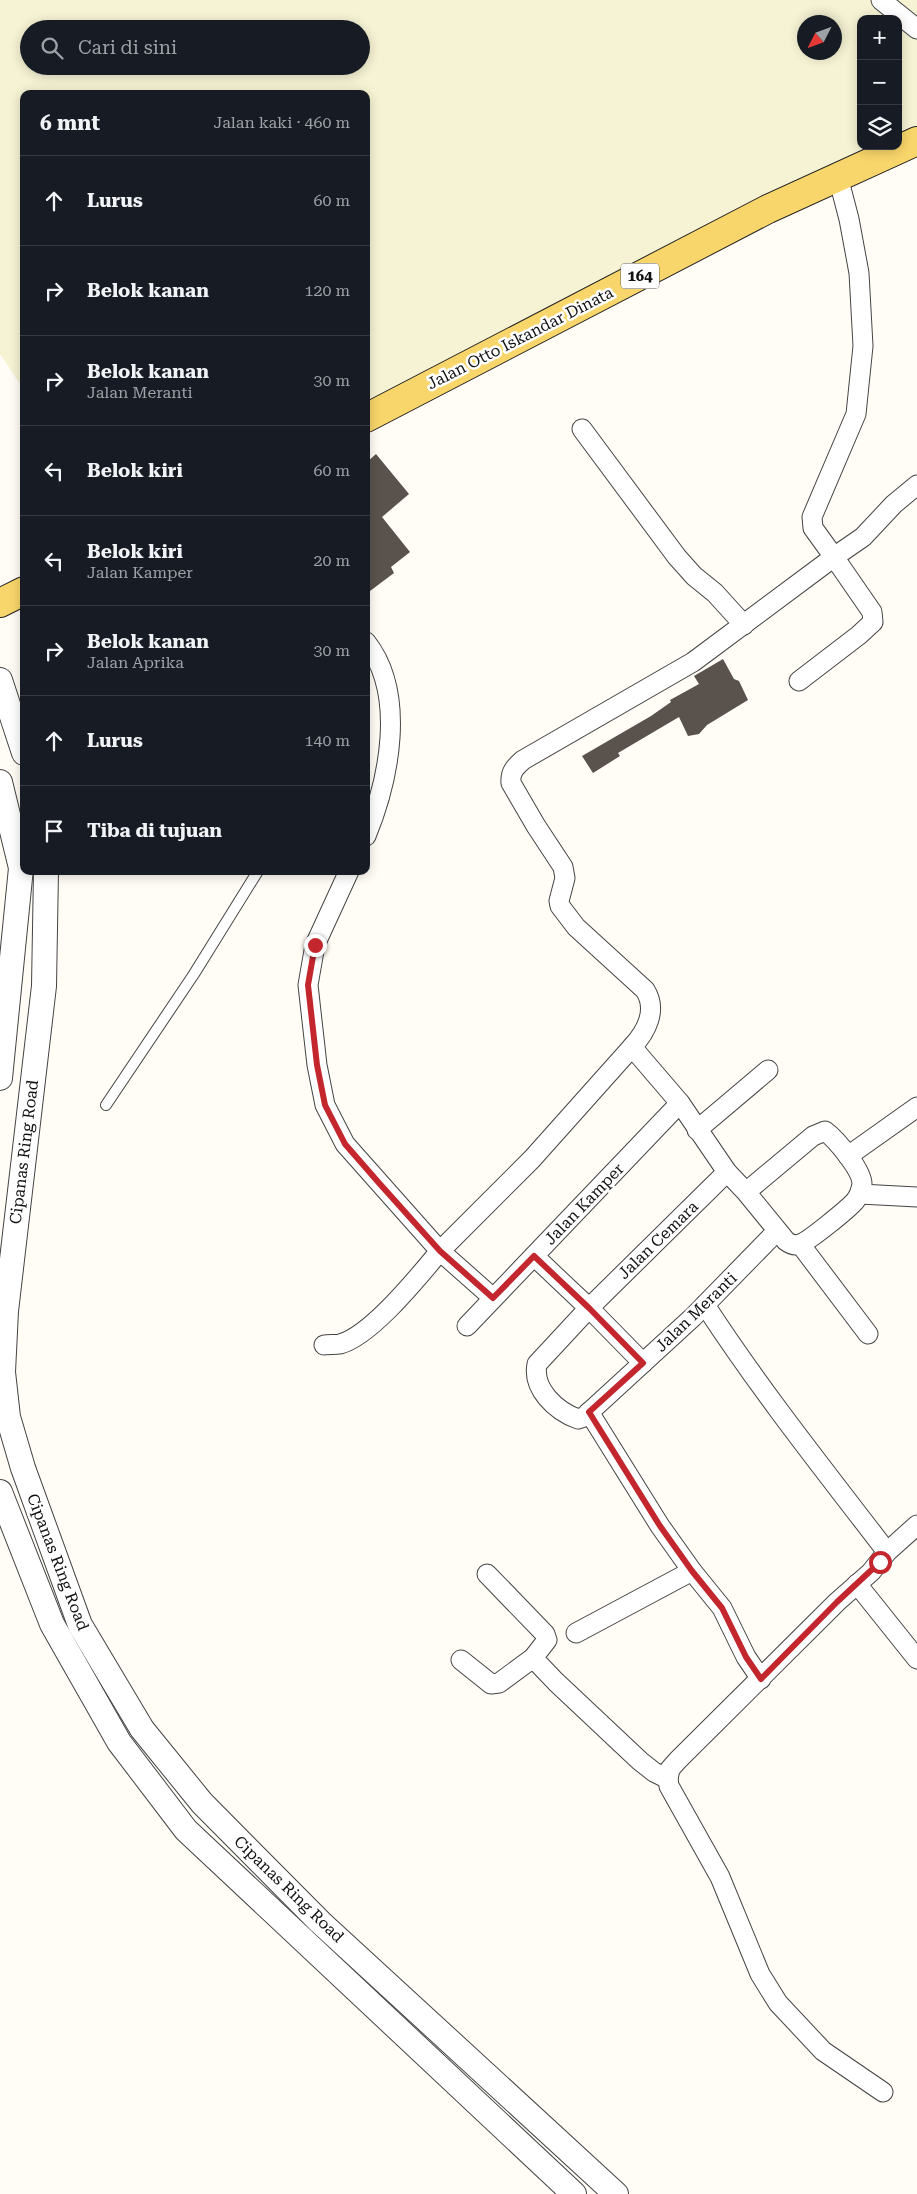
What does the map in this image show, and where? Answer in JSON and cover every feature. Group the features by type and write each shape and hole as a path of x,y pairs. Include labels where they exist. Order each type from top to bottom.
{"main road":[{"name":"Jalan Otto Iskandar Dinata","path":"370,416 768,209 917,141"},
{"path":"0,603 20,592"}],"street":[{"path":"881,0 917,29"},
{"path":"799,681 873,622 872,612 813,528 812,517 856,414 864,346 859,273 849,219 838,177"},
{"path":"582,429 677,557 694,576 716,593 744,625"},
{"path":"324,1344 340,1344 355,1336 385,1313 440,1251 532,1159 640,1039 647,1024 652,1007 645,990 576,927 560,906 559,901 565,878 563,866 536,826 511,783 511,775 515,767 523,760 693,662 863,537 894,504 917,485"},
{"path":"370,647 385,681 392,716 387,767 376,812 370,826"},
{"path":"0,680 20,741"},
{"name":"Cipanas Ring Road","path":"0,782 20,864"},
{"name":"Cipanas Ring Road","path":"0,1078 20,875"},
{"name":"Cipanas Ring Road","path":"46,875 44,986 6,1311 3,1372 8,1417 23,1468 80,1625 142,1729 202,1803 320,1922 616,2194"},
{"path":"347,875 315,945 308,985 317,1065 325,1105 345,1144 440,1251 493,1298"},
{"path":"632,1047 680,1103 727,1172 786,1241 793,1245 800,1244 834,1220 855,1201 860,1194 862,1181 848,1156 833,1137 825,1131 813,1136 746,1192"},
{"path":"698,1130 768,1070"},
{"name":"Jalan Kamper","path":"467,1326 680,1103"},
{"path":"848,1156 917,1107"},
{"name":"Jalan Cemara","path":"589,1412 578,1420 562,1412 538,1384 536,1376 537,1364 589,1308 727,1172"},
{"path":"860,1194 917,1197"},
{"name":"Jalan Meranti","path":"589,1412 705,1305 777,1231"},
{"path":"800,1244 868,1334"},
{"path":"534,1256 643,1363"},
{"path":"705,1305 725,1337 887,1552"},
{"path":"589,1412 639,1494 692,1571 722,1608 746,1657 761,1679"},
{"name":"Cipanas Ring Road","path":"0,1492 52,1624 119,1742 186,1830 574,2194"},
{"path":"882,2092 823,2051 778,2003 760,1974 720,1877 674,1798 668,1779 670,1769 678,1760 880,1562 887,1552 917,1525"},
{"path":"576,1633 692,1571"},
{"path":"461,1660 491,1684 499,1683 533,1658 547,1640 545,1634 487,1574"},
{"path":"857,1584 911,1637 917,1659"},
{"path":"533,1658 640,1761 654,1772 668,1779"}],"lane":[{"path":"106,1105 194,974 256,875"}],"shaded area":[{"path":"0,0 917,0 917,134 902,141 902,15 857,15 857,150 884,150 370,417 370,90 20,90 20,384 0,354"}],"building":[{"path":"376,454 409,494 382,517 410,552 391,567 394,573 370,591 370,459"},
{"path":"723,659 734,679 739,681 748,700 707,725 699,734 688,736 679,717 618,753 620,756 593,773 582,756 651,716 671,702 670,700 699,684 694,676"}],"route":[{"path":"315,945 308,985 317,1065 325,1105 345,1144 440,1251 493,1298 534,1256 643,1363 589,1412 660,1526 692,1571 722,1608 746,1657 761,1679 837,1602 880,1562"}]}
